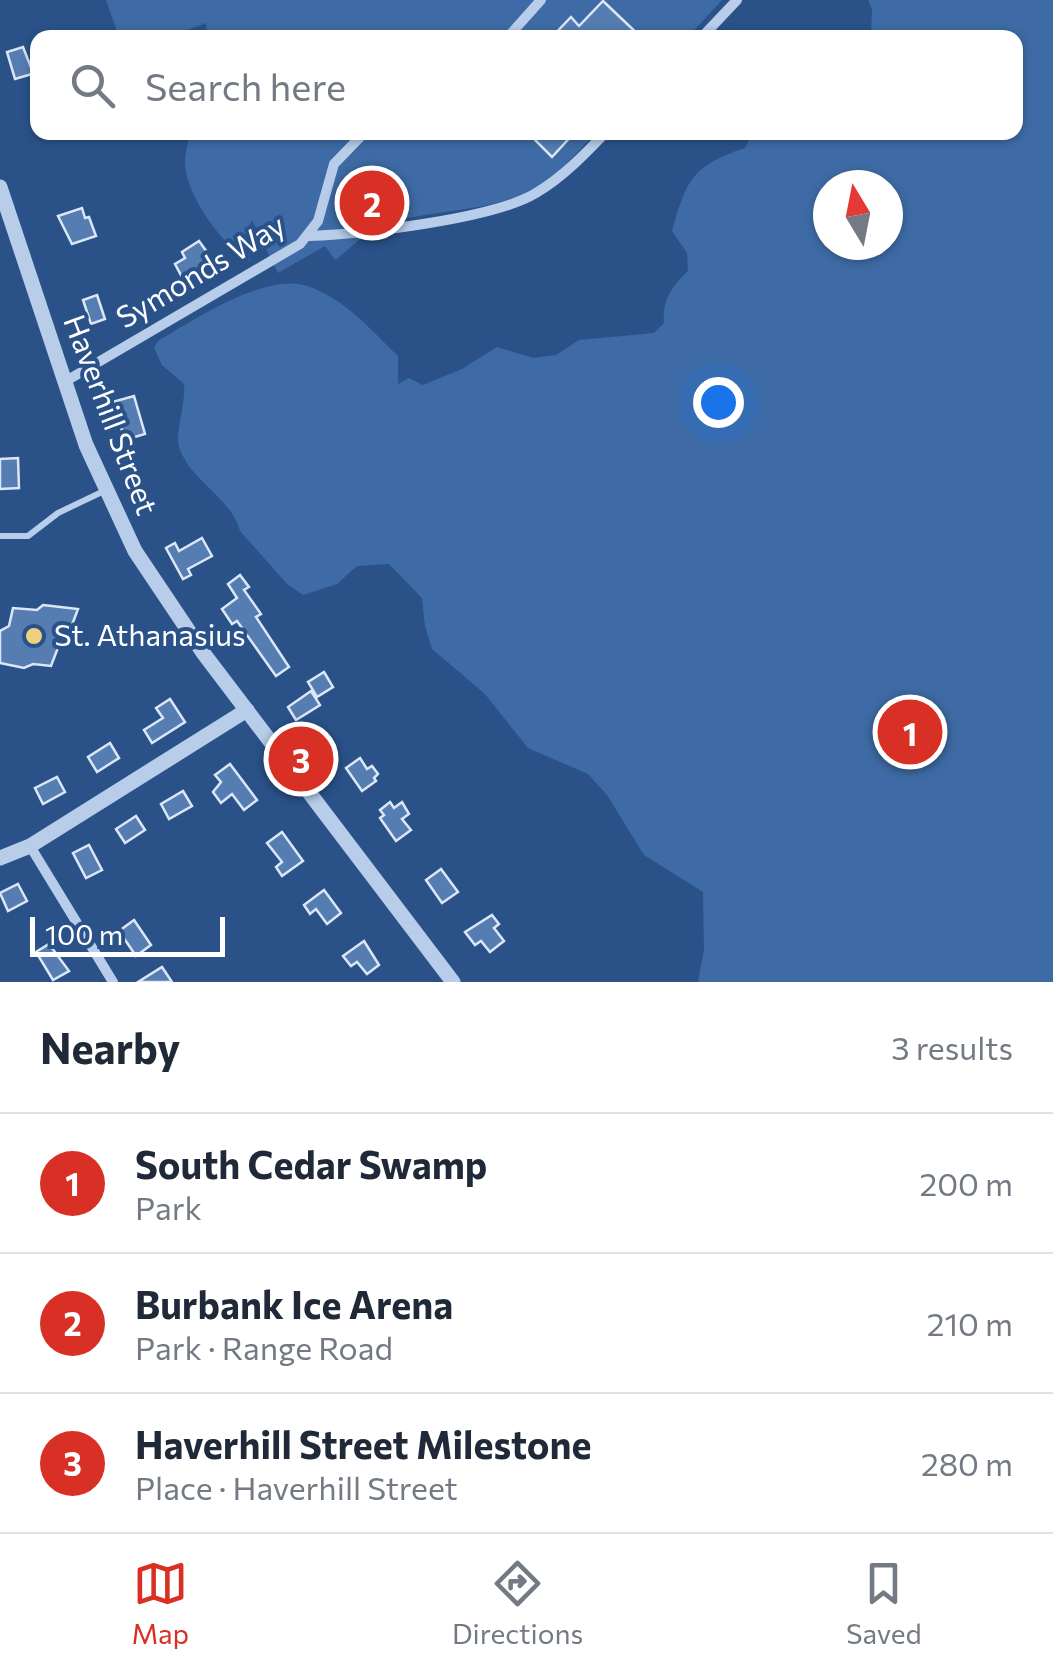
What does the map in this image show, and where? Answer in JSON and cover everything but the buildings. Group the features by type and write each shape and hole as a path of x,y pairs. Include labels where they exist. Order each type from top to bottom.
{"street":[{"path":"514,30 541,0"},
{"path":"708,30 737,0"},
{"name":"Symonds Way","path":"66,381 291,251 309,236 318,220 332,169 358,140"},
{"path":"309,236 440,220 513,204 557,179 598,140"},
{"name":"Haverhill Street","path":"0,187 105,490 152,579 453,982"},
{"path":"0,858 30,846 248,710"},
{"path":"30,846 113,982"}],"lane":[{"path":"0,536 28,536 58,513 105,490"}],"shaded area":[{"path":"106,0 722,0 694,30 206,30 206,23 188,30 117,30"},
{"path":"868,0 1053,0 1053,982 698,982 704,949 703,892 644,855 607,795 588,774 528,748 485,694 432,649 422,598 389,564 357,566 337,584 303,595 287,584 184,459 178,441 184,384 162,365 154,348 158,341 231,300 290,283 320,291 367,326 398,356 398,384 409,378 423,385 462,369 497,347 533,358 556,355 579,340 654,333 664,323 669,294 688,271 687,253 672,231 687,187 702,169 745,148 749,140 1023,140 1023,30 871,30 872,9"},
{"path":"189,140 589,140 558,172 532,190 496,203 386,223 335,260 325,246 278,273 252,220 247,232 250,261 208,219 192,190 185,160"}],"place":[{"name":"Burbank Ice Arena","path":"372,203"},
{"name":"St. Athanasius","path":"34,636"},
{"name":"South Cedar Swamp","path":"910,732"},
{"name":"Haverhill Street Milestone","path":"301,759"}]}
